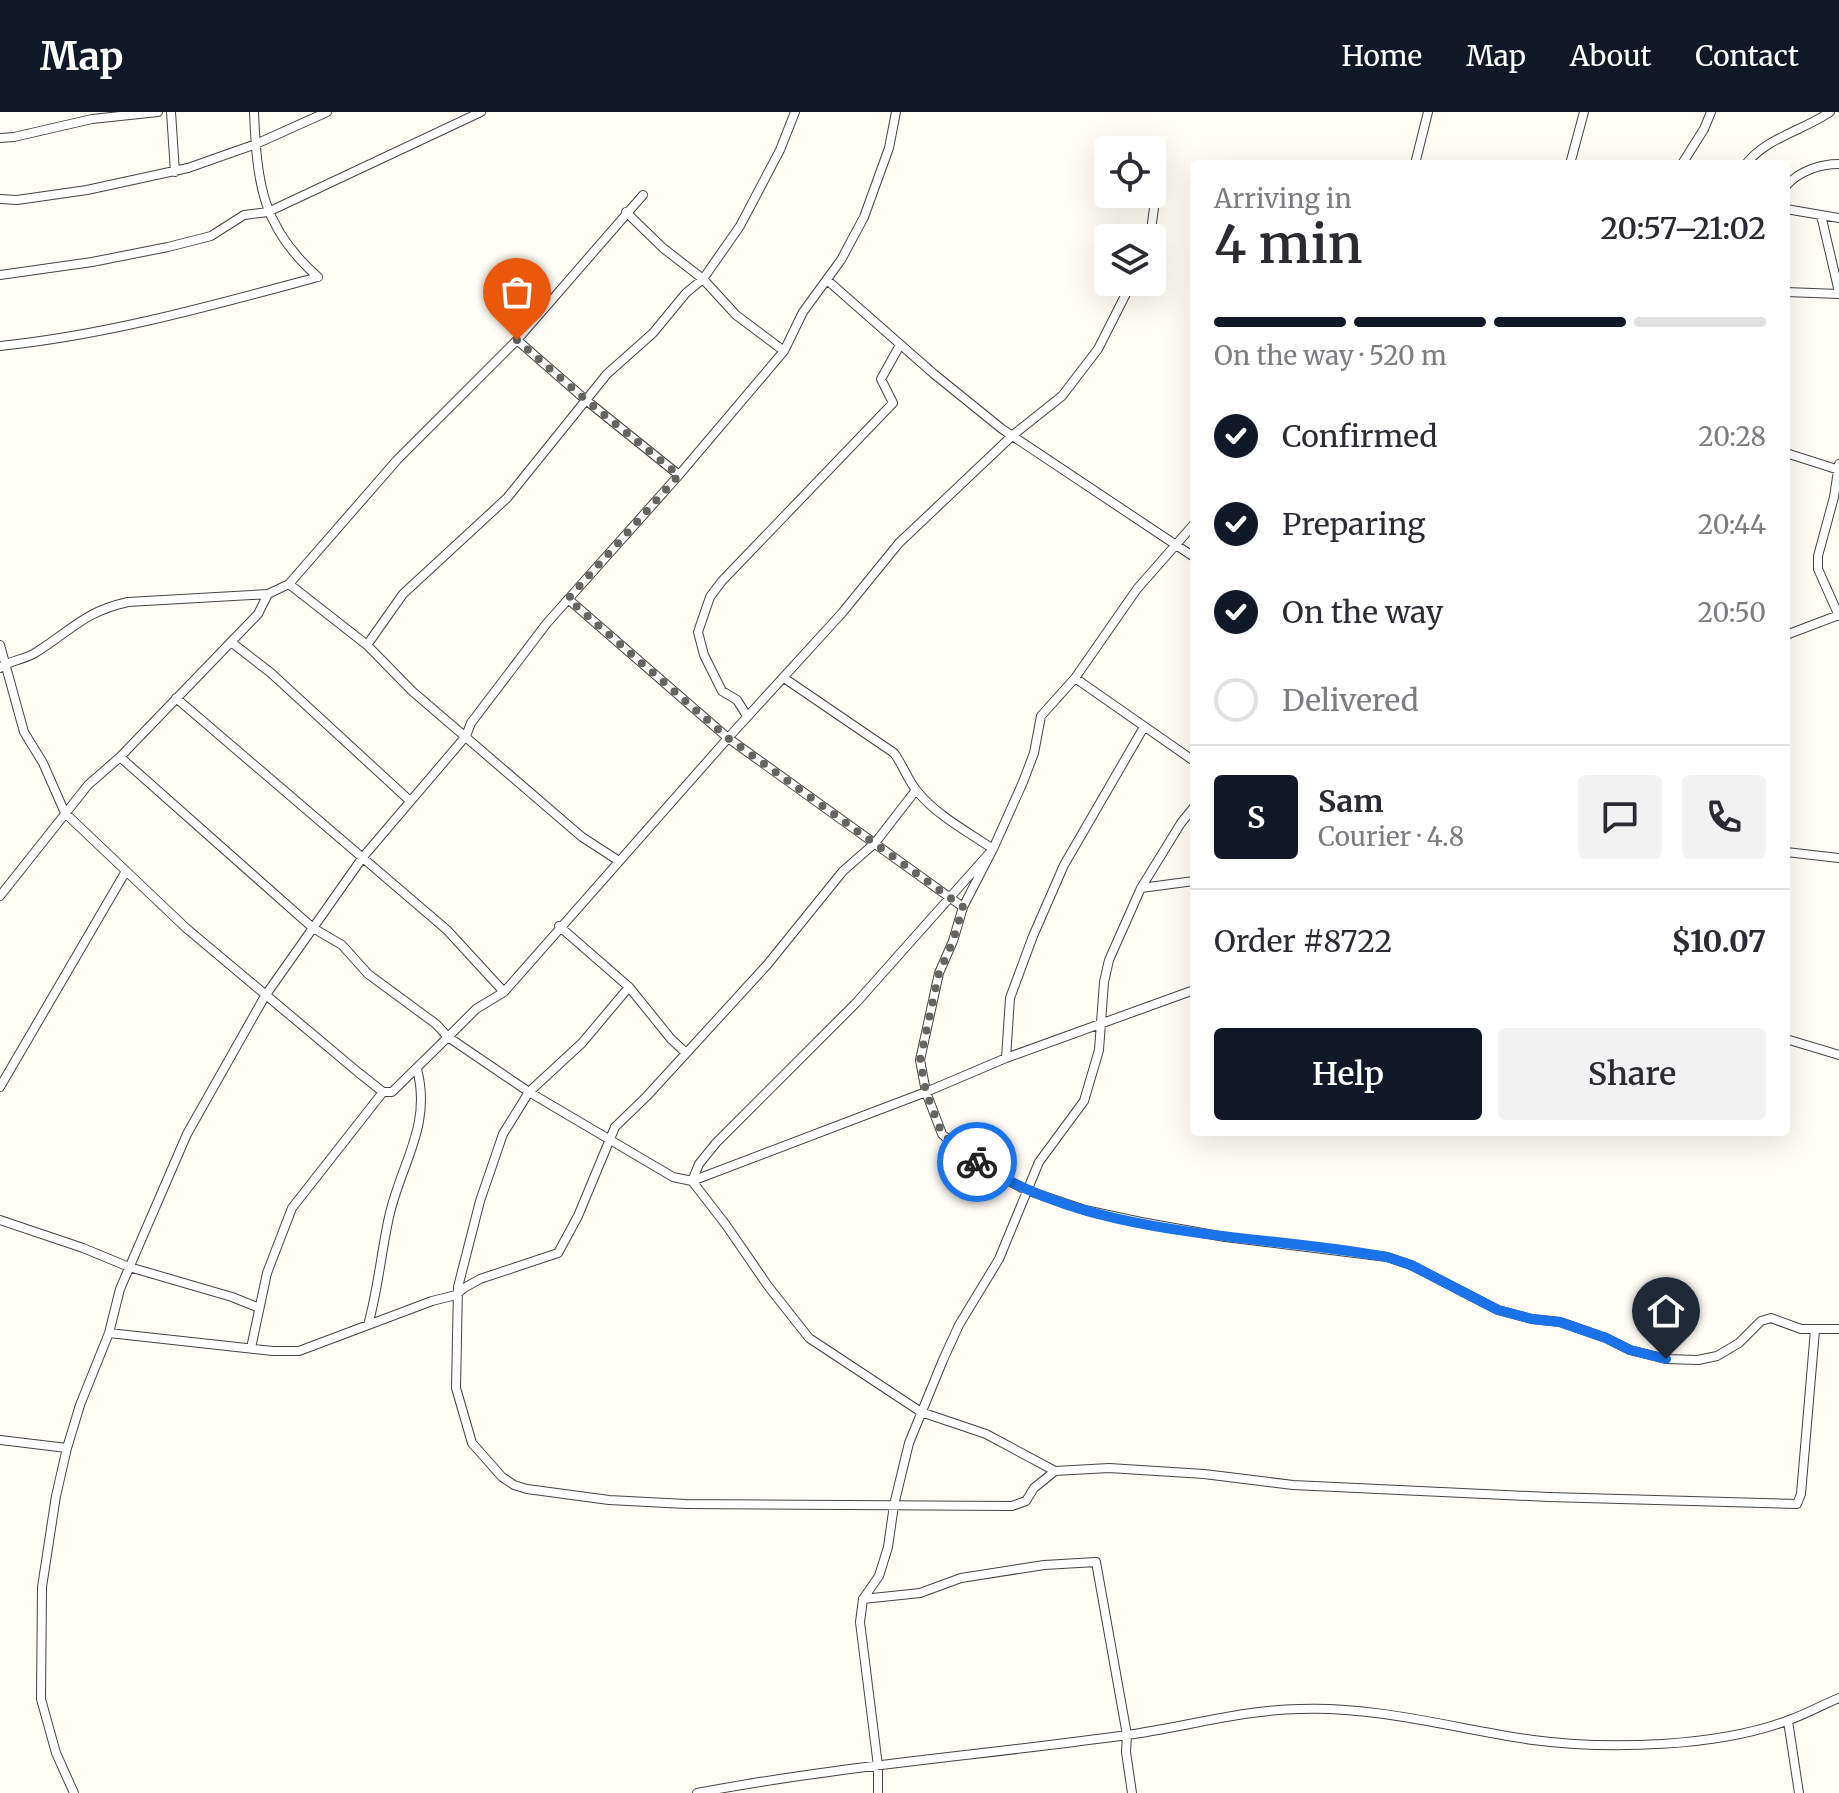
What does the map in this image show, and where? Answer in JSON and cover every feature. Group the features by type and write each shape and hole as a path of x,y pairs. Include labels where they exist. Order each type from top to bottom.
{"street":[{"path":"0,138 92,119 158,112"},
{"path":"171,112 175,172"},
{"path":"0,346 44,342 204,307 318,277 296,258 282,240 268,212 256,144 254,112"},
{"path":"0,199 17,200 87,190 175,172 256,144 327,112"},
{"path":"0,275 92,262 211,236 244,215 268,212 481,112"},
{"path":"367,645 403,594 507,498 607,374 653,333 686,293 703,279 740,226 780,150 795,112"},
{"path":"74,1793 56,1753 41,1699 42,1587 56,1496 80,1405 109,1333 120,1289 187,1134 265,996 363,857 466,736 471,723 568,599 784,351 803,312 841,260 877,186 896,112"},
{"path":"1416,160 1428,112"},
{"path":"1571,160 1584,112"},
{"path":"1685,160 1711,112"},
{"path":"1751,160 1780,138 1811,125 1830,112"},
{"path":"1790,180 1820,164 1839,164"},
{"path":"3,665 33,654 81,619 108,606 128,602 268,594 289,584 397,460 517,340 643,195"},
{"path":"1790,210 1839,218"},
{"path":"626,212 663,248 703,279 736,315 784,351"},
{"path":"1790,292 1839,293 1821,215"},
{"path":"827,280 900,345 1013,435 1190,554"},
{"path":"0,645 3,665 24,732 43,763 65,813 265,996 383,1092 396,1091 476,1009 504,992 559,926 784,678 899,543 1013,435 1062,396 1098,349 1125,296"},
{"path":"517,340 679,475"},
{"path":"747,716 737,700 722,691 704,655 698,632 710,597 893,403 881,379 900,345"},
{"path":"1790,454 1839,468 1818,556 1818,569 1839,616 1790,634"},
{"path":"1190,528 1137,589 1075,678 1041,716 1034,753 993,849 963,907 939,973 920,1060 926,1092 942,1134 971,1158 1026,1190 1085,1210 1225,1237 1387,1257 1411,1265 1498,1310 1560,1322 1630,1350 1666,1359 1698,1360 1717,1356 1739,1343 1761,1321 1771,1318 1801,1329 1839,1329"},
{"path":"289,584 367,645 412,691 582,837 619,861"},
{"path":"0,896 88,785 120,757 258,614 268,594"},
{"path":"568,599 728,738 963,907"},
{"path":"231,642 271,673 409,800"},
{"path":"784,678 894,753 916,790 943,814 993,849"},
{"path":"1075,678 1190,758"},
{"path":"176,698 447,930 504,992"},
{"path":"1006,1058 1010,998 1033,936 1064,865 1144,727"},
{"path":"120,757 313,928 342,945 368,974 436,1024 448,1037 529,1092 661,1171 692,1181 809,1338 921,1412 986,1434 1055,1471 1109,1468 1204,1474 1293,1485 1797,1504 1801,1494 1815,1330"},
{"path":"109,1333 273,1351 299,1351 432,1301 456,1295 480,1279 558,1253 578,1216 615,1127 767,965 843,871 875,843 916,790"},
{"path":"878,1793 878,1766 860,1622 863,1599 879,1576 888,1547 894,1505 909,1443 959,1325 999,1259 1039,1162 1084,1101 1096,1070 1109,960 1141,888 1190,812"},
{"path":"692,1181 699,1164 716,1143 856,1003 993,849"},
{"path":"1790,852 1839,858"},
{"path":"0,1087 126,871"},
{"path":"1141,888 1190,882"},
{"path":"559,926 629,987 686,1053"},
{"path":"629,987 582,1043 529,1092 503,1134 480,1201 456,1295 456,1388 472,1443 487,1462 514,1485 609,1500 686,1504 1012,1506 1026,1501 1034,1488 1055,1471"},
{"path":"692,1181 926,1092 1006,1058 1190,991"},
{"path":"1790,1040 1839,1055"},
{"path":"368,1325 390,1214 419,1124 423,1101 417,1069"},
{"path":"251,1348 257,1307 271,1260 292,1208 383,1092"},
{"path":"0,1220 129,1267 257,1307"},
{"path":"0,1440 67,1448"},
{"path":"863,1599 920,1593 961,1578 1044,1565 1096,1562 1127,1735 1126,1752 1132,1793"},
{"path":"697,1793 878,1766 1127,1735 1224,1716 1302,1708 1387,1715 1534,1740 1618,1746 1730,1735 1788,1721 1839,1698"},
{"path":"1788,1721 1799,1793"}],"way so far":[{"path":"517,340 679,475 568,599 728,738 963,907 939,973 920,1060 926,1092 942,1134 977,1162"}],"route":[{"path":"977,1162 1026,1190 1085,1210 1225,1237 1387,1257 1411,1265 1498,1310 1560,1322 1630,1350 1666,1359"}]}
